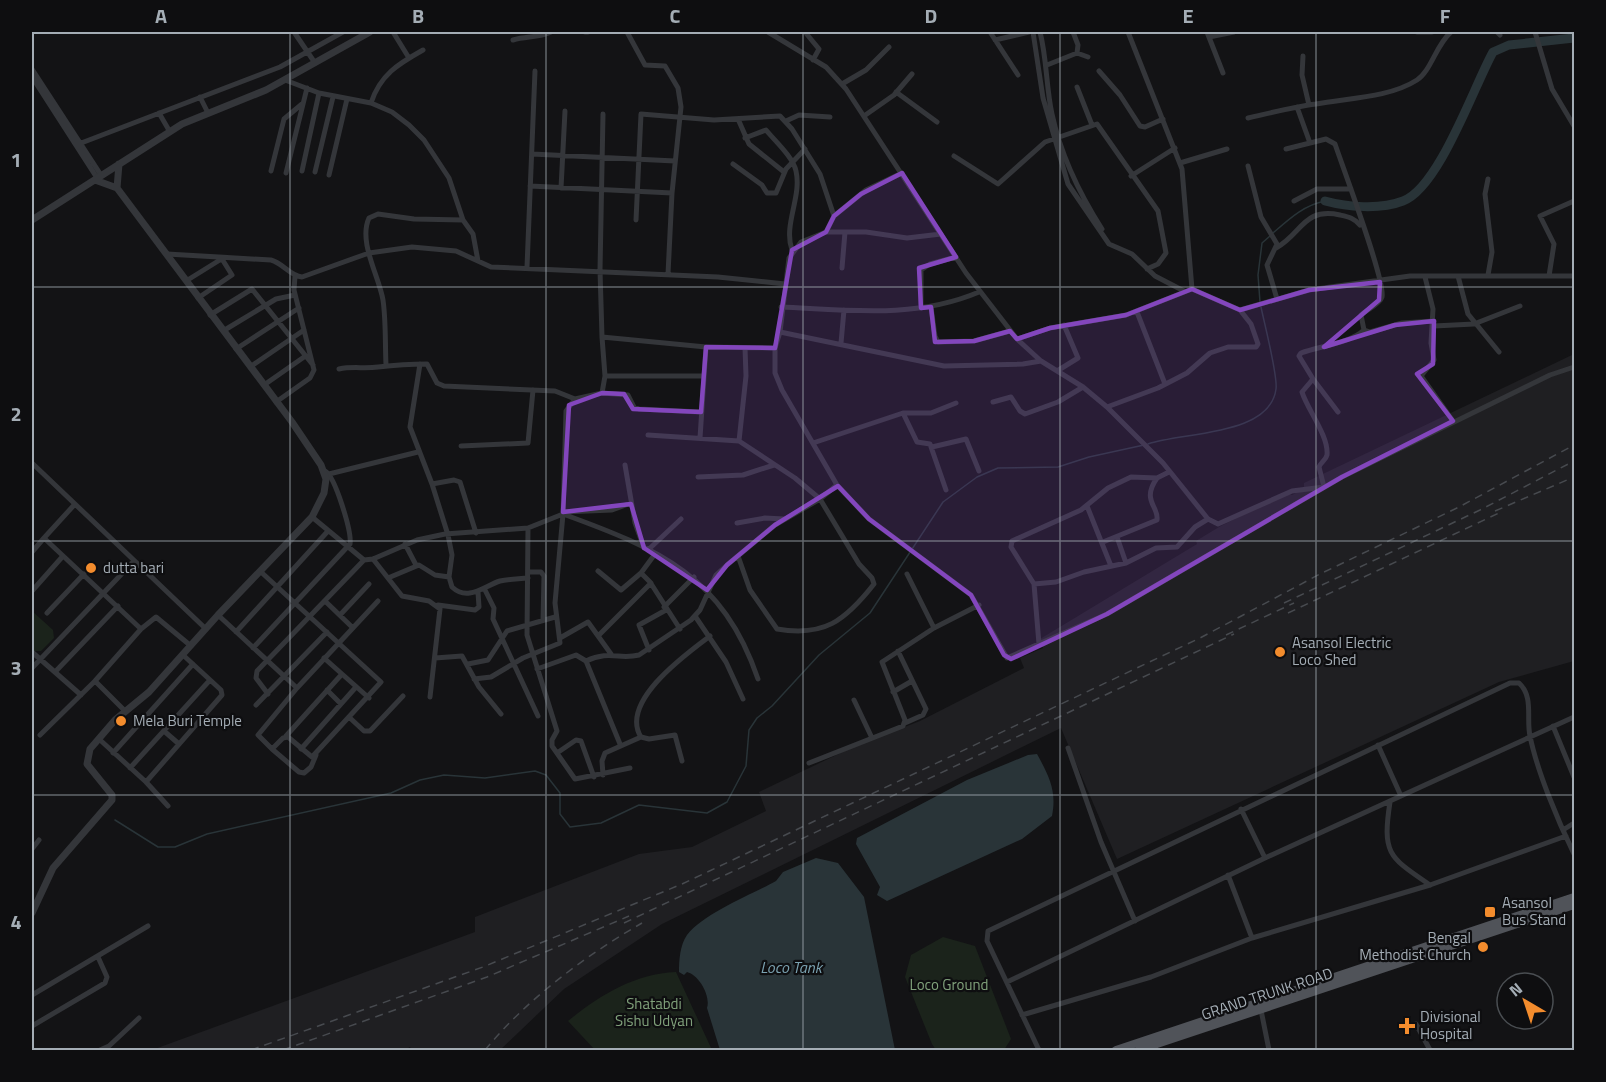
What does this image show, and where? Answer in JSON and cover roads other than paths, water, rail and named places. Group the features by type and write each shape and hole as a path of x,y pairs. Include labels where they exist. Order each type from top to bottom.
{"main road":[{"path":"1116,1050 1575,897"},
{"name":"GRAND TRUNK ROAD","path":"1140,1050 1575,905"}],"street":[{"path":"294,32 315,63"},
{"path":"78,144 280,67 343,32"},
{"path":"32,220 170,132 208,113 266,90 370,32"},
{"path":"393,32 408,58"},
{"path":"513,40 525,36 538,37 551,32"},
{"path":"627,32 645,65 662,65 668,70 681,98 672,193 668,274"},
{"path":"768,32 826,67 842,84 979,292 1010,332 1041,361 1083,387 1107,407 1156,456 1209,519 1214,523 1223,524 1292,491 1324,487"},
{"path":"805,32 819,49 813,60"},
{"path":"990,32 1018,75"},
{"path":"995,40 1031,32 1043,98 1056,137 1077,189 1102,229"},
{"path":"1040,32 1047,65 1056,137 1068,184 1097,229 1113,248 1132,254 1161,280 1184,291"},
{"path":"1072,32 1078,45 1077,53"},
{"path":"1128,32 1180,163 1185,185 1192,289"},
{"path":"1223,73 1208,34 1234,32"},
{"path":"1417,32 1432,32"},
{"path":"1248,117 1309,105 1371,98 1416,81 1424,74 1438,45 1450,32"},
{"path":"1535,32 1554,94 1575,126"},
{"path":"842,84 866,70 889,47"},
{"path":"371,103 377,85 386,73 423,50"},
{"path":"1047,65 1077,53 1088,57"},
{"path":"1303,56 1302,75 1309,105"},
{"path":"32,69 98,178 117,188 327,472 351,540 347,549 253,648"},
{"path":"527,267 535,71"},
{"path":"1099,71 1120,95 1140,126 1146,127 1163,119"},
{"path":"864,116 896,92 912,74"},
{"path":"32,77 78,144"},
{"path":"285,80 319,93 371,103 392,112 424,140 449,178 463,220 473,234 478,261"},
{"path":"1077,87 1092,125"},
{"path":"286,173 307,88"},
{"path":"896,92 937,122"},
{"path":"302,171 319,93"},
{"path":"315,172 333,97"},
{"path":"200,98 208,113"},
{"path":"329,174 347,99"},
{"path":"271,171 284,119 302,104"},
{"path":"1297,107 1310,143"},
{"path":"561,188 566,111"},
{"path":"159,113 170,132"},
{"path":"602,393 605,376 600,270 603,114"},
{"path":"636,220 641,114 714,120 774,115 786,121 820,174 834,216"},
{"path":"786,121 799,115 830,117"},
{"path":"738,119 746,138 758,154 784,172"},
{"path":"954,156 998,184 1037,148 1056,137 1092,125 1099,126 1131,176 1158,211 1166,243 1166,253 1163,259 1147,268"},
{"path":"746,138 766,130 792,161 796,176 790,231 792,250 781,307 780,332 775,348 775,373 782,390 837,485 869,519 966,589 979,604 1007,658 1011,659 1107,614 1324,487 1453,421 1550,375 1575,367"},
{"path":"1286,149 1326,139 1332,141 1351,189 1380,282 1382,297 1361,315 1364,330"},
{"path":"1131,176 1175,148"},
{"path":"1180,163 1227,148"},
{"path":"733,164 764,187 767,193 776,193 784,172 805,149"},
{"path":"532,154 675,161"},
{"path":"117,188 119,164"},
{"path":"1248,166 1256,205 1276,246"},
{"path":"826,232 834,216 866,190 902,173"},
{"path":"1488,179 1485,194 1492,252 1488,275"},
{"path":"530,186 672,193"},
{"path":"1294,201 1317,189 1351,189"},
{"path":"1549,276 1554,244 1540,216 1575,201"},
{"path":"1275,299 1267,265 1276,246 1284,243 1307,219 1324,213 1352,217 1362,227"},
{"path":"386,365 382,299 369,253 367,223 372,216 463,220"},
{"path":"792,250 812,236 826,232 907,238 941,234"},
{"path":"842,268 845,232"},
{"path":"167,254 271,260 280,262 295,276 302,277 369,253 412,247 456,251 491,267 600,270 785,284"},
{"path":"921,308 921,270 930,264 956,257"},
{"path":"186,281 223,258"},
{"path":"198,298 232,275 223,258"},
{"path":"276,402 313,374 313,365 295,295 295,276"},
{"path":"1242,310 1309,290 1380,282 1410,276 1575,276"},
{"path":"1458,276 1465,307 1474,324 1499,352"},
{"path":"1425,277 1434,324 1431,343 1433,364 1421,376 1453,421"},
{"path":"210,315 249,289 255,291 304,357 313,365"},
{"path":"1017,339 1064,325 1137,312 1192,289 1242,310 1251,324 1258,344 1256,347 1228,347 1210,353 1191,371 1107,407"},
{"path":"781,307 879,312 931,307 979,292"},
{"path":"223,331 283,296 295,295"},
{"path":"1364,330 1370,332 1402,323 1474,324 1520,306"},
{"path":"931,307 938,342 975,341 1010,332"},
{"path":"236,349 299,308"},
{"path":"841,343 844,310"},
{"path":"1137,312 1165,384"},
{"path":"1057,371 1078,358 1064,325"},
{"path":"250,367 304,330"},
{"path":"1338,412 1313,379 1299,358 1299,354 1336,341 1351,340 1364,330"},
{"path":"780,332 944,366 1023,364 1041,361"},
{"path":"602,337 706,347 775,348"},
{"path":"700,438 706,347"},
{"path":"739,441 746,376 745,348"},
{"path":"264,385 304,357"},
{"path":"420,364 410,427 432,484 448,535 452,555 450,583 455,590 478,592 499,581 541,572 544,576 543,620"},
{"path":"339,369 429,364 437,383 444,386 555,391 575,399 602,393 628,395 634,407 639,409 701,411"},
{"path":"605,376 704,376"},
{"path":"1313,379 1302,392 1317,422 1326,453 1326,458 1319,464 1324,487"},
{"path":"993,402 1011,397 1020,411 1025,414 1058,402 1083,387"},
{"path":"461,446 528,443 533,390"},
{"path":"474,679 491,677 515,662 558,646 560,638 555,617 563,513 566,411 575,399"},
{"path":"813,443 903,413 915,411 930,413 956,403"},
{"path":"903,413 917,442 928,442 932,447 946,490"},
{"path":"648,435 739,441 820,498 859,564 874,581 842,617 815,632 797,633 774,628 747,583 738,556"},
{"path":"932,447 966,439 979,471"},
{"path":"327,472 418,452"},
{"path":"32,463 206,629"},
{"path":"624,465 632,503 646,549"},
{"path":"698,477 743,475 774,465"},
{"path":"32,913 53,868 112,800 110,791 87,764 87,755 124,710 149,692 218,615 312,518 324,493 327,472"},
{"path":"1039,644 1034,584 1011,547 1011,541 1087,506 1108,488 1131,477 1157,478 1169,472"},
{"path":"1103,542 1157,520 1150,497 1157,478"},
{"path":"432,484 454,480 460,482 476,533"},
{"path":"586,661 611,654 632,657 650,650 680,629 695,616 716,575 784,519 837,485"},
{"path":"312,518 347,549 364,560 373,559 405,544 448,535 528,528 563,513 612,510 632,503"},
{"path":"32,552 75,504"},
{"path":"1087,506 1111,566"},
{"path":"563,513 646,549 694,577 707,590 740,634 758,679"},
{"path":"737,523 765,518 784,519"},
{"path":"646,549 681,519"},
{"path":"1034,584 1056,582 1126,563 1156,548 1177,547 1191,531 1209,519"},
{"path":"528,528 525,623 532,655 557,730 551,743 575,779 630,768"},
{"path":"236,632 328,531"},
{"path":"1117,537 1126,563"},
{"path":"44,538 141,629"},
{"path":"405,544 416,566"},
{"path":"598,571 621,590 641,573 655,554"},
{"path":"32,591 63,556"},
{"path":"373,559 405,598 475,610 480,607 478,592"},
{"path":"268,694 256,674 364,560"},
{"path":"32,669 134,561"},
{"path":"388,578 416,566 425,567 435,575 450,577"},
{"path":"261,572 310,617 327,632 339,643 379,679 380,686 316,755 311,767 304,772 299,772 259,738 258,731 324,658 339,643 378,601"},
{"path":"641,573 651,583 680,629"},
{"path":"47,613 84,574"},
{"path":"907,574 934,628"},
{"path":"650,650 639,625 665,608 694,577"},
{"path":"599,635 651,583"},
{"path":"340,615 369,584"},
{"path":"485,590 493,604 493,619 515,662 538,716"},
{"path":"326,601 353,628"},
{"path":"905,723 882,662 934,628 979,604"},
{"path":"430,697 440,615 438,605"},
{"path":"56,671 118,606"},
{"path":"218,615 297,688"},
{"path":"695,616 726,662 743,699"},
{"path":"40,735 95,681 141,629 156,617 190,646"},
{"path":"468,664 488,660 501,636 515,626 555,617"},
{"path":"560,638 588,622 611,654"},
{"path":"256,705 327,632"},
{"path":"641,737 637,717 642,700 679,658 710,636"},
{"path":"809,763 893,731 925,713 898,651"},
{"path":"32,652 81,695"},
{"path":"146,782 220,699 221,690 183,655"},
{"path":"435,658 458,655 468,664 474,679 501,714"},
{"path":"537,669 576,655 586,661 620,744"},
{"path":"324,658 369,698"},
{"path":"113,753 193,664"},
{"path":"272,748 286,736 342,674"},
{"path":"130,768 210,680"},
{"path":"95,681 124,710"},
{"path":"893,692 912,681"},
{"path":"1039,1050 986,938 988,931 1241,809 1515,682 1523,687 1527,696 1530,735 1564,833 1575,854"},
{"path":"301,749 356,687"},
{"path":"327,690 341,704"},
{"path":"350,718 364,731 370,731 404,696"},
{"path":"854,700 872,738"},
{"path":"1006,982 1228,875 1390,802 1530,735 1575,717"},
{"path":"1553,726 1575,777"},
{"path":"164,731 179,744"},
{"path":"603,775 602,756 620,744 641,737 649,739 675,735 682,761"},
{"path":"286,736 309,756 316,755"},
{"path":"99,739 146,782 168,806"},
{"path":"557,753 576,740 581,741 594,777"},
{"path":"1378,746 1401,796"},
{"path":"1068,748 1112,870 1135,921"},
{"path":"1390,802 1386,832 1391,854 1399,864 1430,885"},
{"path":"1241,809 1265,858"},
{"path":"1022,1015 1151,977 1252,938 1430,885 1564,833 1575,823"},
{"path":"32,849 39,840"},
{"path":"1228,875 1252,938"},
{"path":"32,995 148,926"},
{"path":"32,1026 105,983 107,977 98,957"},
{"path":"1261,1010 1269,1050"},
{"path":"100,1050 109,1046 139,1018"},
{"path":"1416,1024 1430,1050"}],"water":[{"path":"1037,754 1053,791 1052,816 1022,839 887,901 877,895 880,887 856,844 857,838 967,780 1028,755"},
{"name":"Loco Tank","path":"816,858 838,863 864,897 895,1050 720,1050 707,1008 706,992 696,977 687,972 684,975 679,972 680,953 687,935 716,912 776,881 783,872"}],"waterway":[{"path":"1325,201 1374,207 1403,201 1416,192 1430,177 1454,134 1493,52 1509,45 1574,38"},
{"path":"1273,233 1304,209 1325,201"},
{"path":"1260,302 1258,275 1262,243 1270,236"},
{"path":"1148,444 1223,430 1242,424 1258,416 1270,404 1276,389 1276,382 1261,307"},
{"path":"115,820 158,847 175,847 207,834 391,793 420,780 444,775 485,778 535,771 546,775 560,793 560,814 570,827 601,823 639,805 707,813 727,802 746,766 749,730 757,718 772,706 819,655 870,613 943,502 977,477 998,468 1058,467 1089,457 1144,445"}],"railway":[{"path":"251,1050 483,967 682,884 1200,638 1320,574 1459,507 1574,445"},
{"path":"1284,603 1480,510 1574,461"},
{"path":"1495,511 1574,477"},
{"path":"1288,613 1503,511"},
{"path":"1226,635 1294,603"},
{"path":"624,923 1234,634"},
{"path":"283,1050 487,977 629,916"},
{"path":"485,1050 501,1031 538,996 578,964 642,923"}],"place":[{"name":"dutta bari","path":"91,568"},
{"name":"Asansol Electric Loco Shed","path":"1280,652"},
{"name":"Mela Buri Temple","path":"121,721"},
{"name":"Asansol Bus Stand","path":"1490,912"},
{"name":"Bengal Methodist Church","path":"1483,947"},
{"name":"Divisional Hospital","path":"1407,1026"}],"park label":[{"name":"Loco Ground","path":"949,985"},
{"name":"Shatabdi Sishu Udyan","path":"654,1012"}]}
